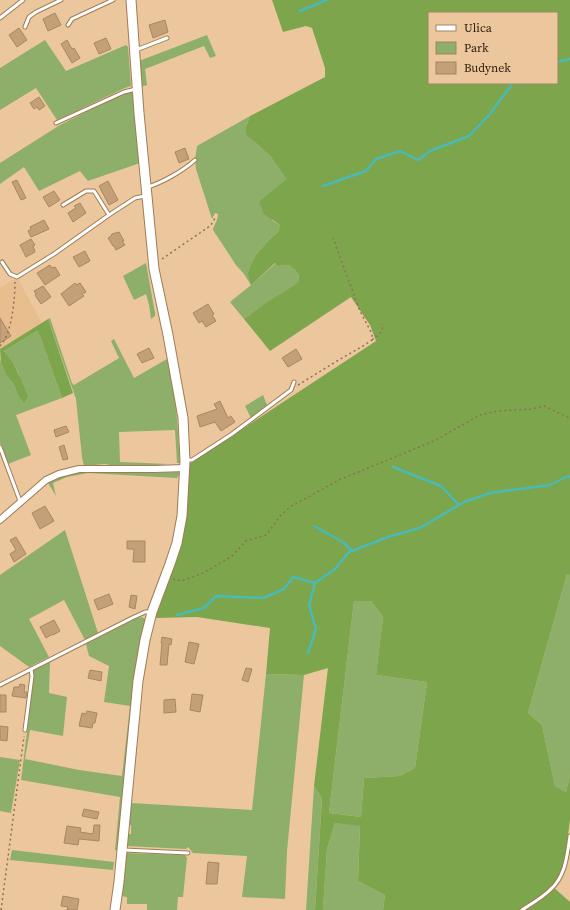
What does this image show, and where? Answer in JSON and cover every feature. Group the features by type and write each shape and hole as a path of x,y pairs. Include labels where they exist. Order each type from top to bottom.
{"street":[{"path":"115,910 138,681 145,640 152,612 177,543 182,516 185,464 183,418 153,263 131,0"},
{"path":"0,520 20,501 46,480 59,474 79,469 154,469 185,464"}],"lane":[{"path":"0,18 23,0"},
{"path":"25,27 29,17 61,0"},
{"path":"68,25 72,19 112,0"},
{"path":"134,50 167,38"},
{"path":"56,123 124,92 138,89"},
{"path":"2,262 10,274 17,277 54,254 109,215 155,185 188,166 195,160"},
{"path":"63,205 86,191 94,191 109,215"},
{"path":"185,464 219,443 291,390 294,382"},
{"path":"0,447 20,501"},
{"path":"0,685 132,618 145,612 152,612"},
{"path":"25,730 32,676 31,669"},
{"path":"522,910 548,893 561,876 565,865 570,836"},
{"path":"122,849 188,853"}],"path":[{"path":"153,263 210,226 216,216"},
{"path":"333,238 360,311 372,334 372,340"},
{"path":"0,346 7,334 12,314 15,297 15,276"},
{"path":"291,390 372,340 382,332 382,324"},
{"path":"165,578 182,580 203,573 231,556 246,541 266,535 281,515 290,507 339,480 436,440 480,415 498,411 532,409 544,406 570,418"},
{"path":"1,910 25,730"}],"shaded area":[{"path":"17,277 42,323 0,349 0,288"}],"green space":[{"path":"272,0 570,0 570,575 567,574 528,713 542,725 555,786 566,792 570,775 570,819 564,865 552,886 570,902 570,910 383,910 385,895 358,881 360,826 335,823 327,849 323,910 315,910 322,798 314,786 328,668 304,675 266,674 270,628 197,617 155,618 167,586 183,534 189,464 376,341 370,325 351,297 270,351 244,319 265,303 298,282 299,275 289,265 278,266 275,263 251,285 248,273 255,256 278,232 280,225 264,214 259,201 287,179 271,157 246,135 246,127 250,116 325,77 325,68 312,28 306,26 283,32","holes":["354,601 371,601 383,617 376,675 427,682 415,768 399,776 364,778 361,817 329,813"]},
{"path":"207,35 216,56 210,58 204,46 145,69 147,85 141,87 139,61"},
{"path":"45,40 66,71 126,45 128,47 131,86 57,120 36,88 0,110 0,68"},
{"path":"134,92 140,163 88,181 80,171 39,191 24,167 0,184 0,163 60,125 114,98"},
{"path":"250,116 246,127 246,135 271,157 288,179 259,201 273,221 280,225 278,232 255,256 249,274 253,283 276,263 278,266 289,265 299,275 296,285 265,303 244,319 230,302 251,285 213,230 218,214 215,213 212,219 196,169 195,160 197,146"},
{"path":"146,263 155,313 155,316 151,319 146,294 134,300 123,276"},
{"path":"50,318 72,383 74,385 119,358 111,341 114,339 134,378 167,359 175,397 180,463 177,463 175,430 119,432 120,462 168,464 148,466 115,466 105,464 84,466 76,399 48,319"},
{"path":"48,319 73,393 62,398 37,331 4,351 13,362 28,396 24,403 17,393 13,383 6,375 1,363 0,349"},
{"path":"37,331 62,398 16,415 31,455 8,464 0,443 0,358 6,375 13,383 17,393 19,375 13,362 4,351"},
{"path":"263,395 267,405 251,418 245,406"},
{"path":"103,471 180,473 177,478 88,473 67,477 53,483 56,496 48,483 74,474"},
{"path":"65,530 98,633 85,640 64,600 29,619 49,657 29,667 0,646 0,575"},
{"path":"567,574 570,575 570,775 566,792 555,786 542,725 528,713"},
{"path":"354,601 371,601 383,617 376,675 427,682 415,768 399,776 364,778 361,817 329,813"},
{"path":"142,617 146,621 119,851 115,850 120,797 21,780 34,670 50,662 49,693 67,697 63,736 30,730 25,759 79,770 122,776 130,706 104,702 109,666 89,656 86,644 137,618"},
{"path":"266,674 304,675 287,851 285,899 242,897 247,856 193,853 188,847 186,849 126,846 127,834 131,834 131,825 128,825 131,803 252,810"},
{"path":"0,757 20,760 11,813 0,811"},
{"path":"314,786 322,798 315,910 306,910"},
{"path":"335,823 360,825 358,881 385,895 383,910 323,910 327,849"},
{"path":"12,850 114,862 113,870 10,860"},
{"path":"125,853 185,855 187,858 183,897 178,897 177,910 147,910 147,904 127,904 127,897 121,896"}],"building":[{"path":"55,13 61,25 48,31 43,19"},
{"path":"165,20 168,32 153,38 149,25"},
{"path":"19,28 27,40 17,47 9,35"},
{"path":"106,38 111,49 99,54 94,43"},
{"path":"67,40 72,49 74,48 80,58 72,63 61,44"},
{"path":"39,97 45,106 39,110 37,107 34,109 30,103"},
{"path":"185,148 189,159 179,163 175,152"},
{"path":"17,180 26,198 21,200 12,182"},
{"path":"108,181 118,200 109,205 99,186"},
{"path":"54,191 60,200 49,207 43,197"},
{"path":"80,203 86,213 73,222 68,213 76,208 74,206"},
{"path":"44,220 49,229 31,237 28,231 31,229 30,227"},
{"path":"119,232 125,245 116,250 108,238 112,234"},
{"path":"31,239 35,245 33,246 35,252 26,257 20,245"},
{"path":"85,251 90,261 79,267 73,257"},
{"path":"50,265 52,268 55,267 60,275 45,285 37,273"},
{"path":"75,283 76,285 80,283 86,292 82,294 84,296 69,306 61,294"},
{"path":"43,286 51,297 41,304 34,291"},
{"path":"208,304 216,321 206,327 202,321 199,323 193,313"},
{"path":"0,318 11,336 0,343"},
{"path":"149,348 154,358 142,363 137,354"},
{"path":"296,349 302,359 288,367 282,358"},
{"path":"220,401 228,418 231,416 235,422 221,431 215,422 200,427 197,416 217,409 214,404"},
{"path":"66,426 69,432 56,437 54,430"},
{"path":"64,445 68,459 63,460 59,447"},
{"path":"45,506 54,521 40,529 32,513"},
{"path":"16,537 26,554 14,562 10,554 16,550 10,540"},
{"path":"127,541 145,541 145,562 133,562 134,549 127,549"},
{"path":"109,594 113,604 98,610 94,600"},
{"path":"131,595 137,596 135,609 129,607"},
{"path":"54,620 60,631 46,638 40,627"},
{"path":"162,637 172,639 171,645 169,644 167,665 160,665"},
{"path":"189,642 199,644 194,664 185,662"},
{"path":"246,668 252,669 248,682 242,680"},
{"path":"90,670 102,672 101,681 88,678"},
{"path":"20,684 25,685 24,692 27,692 26,698 12,696 14,687 19,687"},
{"path":"192,694 203,695 200,712 190,710"},
{"path":"0,695 6,695 6,712 0,712"},
{"path":"175,699 176,712 164,713 164,700"},
{"path":"87,711 97,713 95,723 93,723 92,728 79,726 82,713 86,714"},
{"path":"0,726 8,727 7,741 0,740"},
{"path":"84,809 99,812 97,819 82,816"},
{"path":"94,825 100,825 99,841 79,839 78,845 64,843 67,826 81,828 80,832 93,834"},
{"path":"208,862 219,863 217,884 206,884"},
{"path":"63,896 79,899 77,910 67,910 68,907 61,906"}],"waterway":[{"path":"300,11 327,0"},
{"path":"558,62 570,59"},
{"path":"323,186 366,171 376,159 400,151 418,160 430,151 469,136 489,115 512,84"},
{"path":"393,467 441,486 459,505"},
{"path":"177,615 204,608 216,596 263,598 284,589 293,577 315,583 335,569 349,552 391,536 420,528 464,502 490,493 550,485 568,476 570,477"},
{"path":"314,526 343,542 352,551"},
{"path":"308,653 316,629 309,605 315,583"}]}
